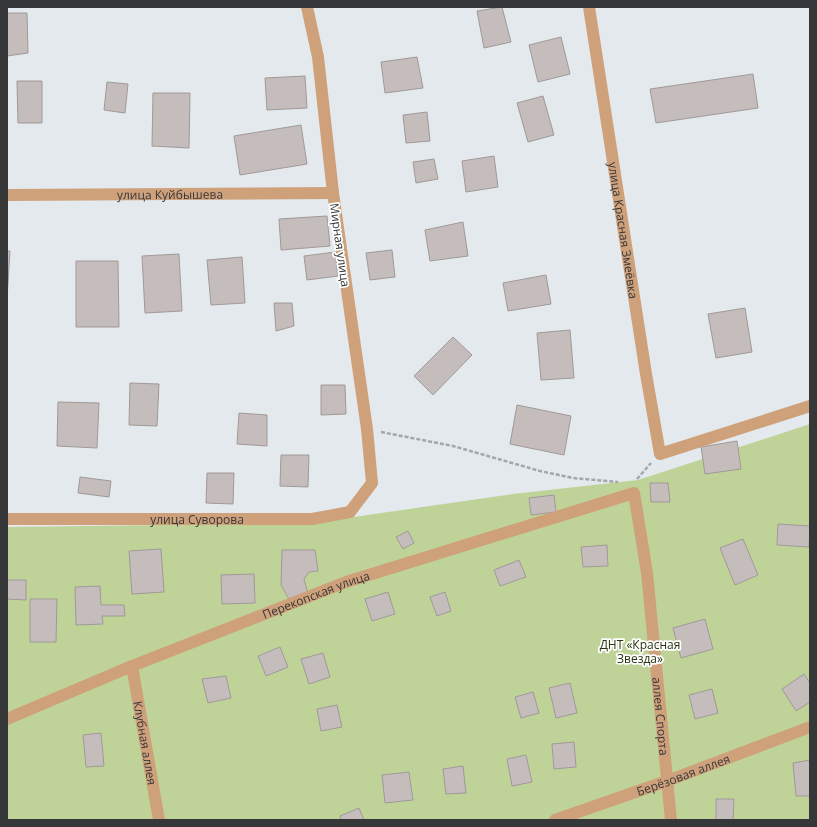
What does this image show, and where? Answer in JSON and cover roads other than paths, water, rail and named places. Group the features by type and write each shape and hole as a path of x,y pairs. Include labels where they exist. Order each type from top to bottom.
{"street":[{"name":"Мирная улица","path":"307,7 318,56 333,193 367,429 372,483"},
{"name":"улица Красная Змеёвка","path":"589,7 646,374 660,454 810,406"},
{"name":"улица Куйбышева","path":"7,195 333,193"},
{"name":"улица Суворова","path":"7,519 312,519 350,512 372,483"},
{"name":"Перекопская улица","path":"7,719 132,666 346,582 634,488"},
{"name":"аллея Спорта","path":"634,488 647,573 666,781 671,820"},
{"name":"Клубная аллея","path":"132,666 159,820"},
{"name":"Берёзовая аллея","path":"555,820 666,781 810,726"}],"park label":[{"name":"ДНТ «Красная Звезда»","path":"640,651"}]}
